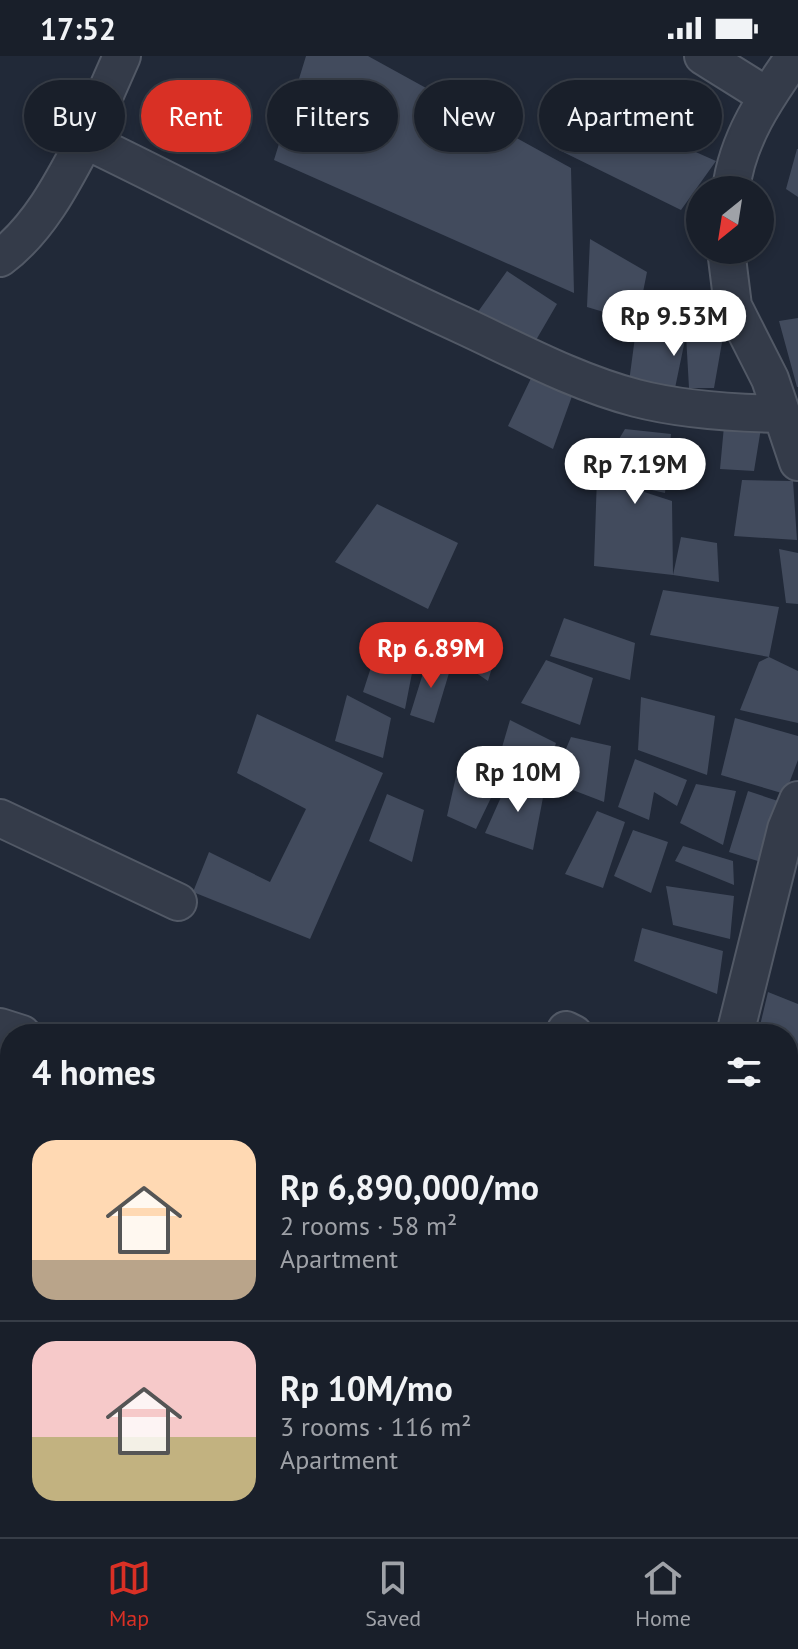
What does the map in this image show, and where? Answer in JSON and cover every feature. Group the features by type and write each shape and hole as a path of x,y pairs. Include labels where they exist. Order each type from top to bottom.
{"street":[{"path":"111,80 122,56"},
{"path":"703,56 767,96"},
{"path":"733,176 748,130 795,56"},
{"path":"0,258 30,229 62,183 79,152"},
{"path":"109,152 381,288 592,384 638,398 686,407 736,414 780,414"},
{"path":"728,264 733,306 770,379 798,462"},
{"path":"737,1024 786,829 798,800"},
{"path":"0,818 178,902"}],"building":[{"path":"306,56 368,56 414,81 414,152 523,152 523,142 571,168 574,293 274,160 276,152 398,152 398,80 299,80"},
{"path":"798,149 798,197 786,189"},
{"path":"563,152 696,152 716,161 705,176 686,176 686,203 681,210"},
{"path":"590,239 647,272 637,322 587,307"},
{"path":"507,271 557,304 532,347 475,316"},
{"path":"798,318 798,387 797,387 779,321"},
{"path":"637,322 686,335 674,393 629,382"},
{"path":"724,331 714,388 689,388 686,335"},
{"path":"536,368 576,385 553,449 508,426"},
{"path":"762,422 754,471 720,469 724,426"},
{"path":"625,429 671,434 665,493 604,479 672,501 673,575 594,566 597,476"},
{"path":"742,480 793,481 797,540 734,536"},
{"path":"377,504 458,543 428,609 335,562"},
{"path":"681,537 717,543 719,582 673,575"},
{"path":"779,549 798,553 798,604 786,603"},
{"path":"663,590 779,607 769,657 650,635"},
{"path":"564,618 635,643 630,680 550,656"},
{"path":"446,626 500,641 488,681 444,651"},
{"path":"383,630 419,637 405,709 363,692"},
{"path":"428,657 452,663 434,723 410,715"},
{"path":"769,657 798,671 798,723 740,710 759,662"},
{"path":"546,660 593,678 580,725 521,703"},
{"path":"347,695 391,718 383,758 335,741"},
{"path":"641,697 715,716 707,775 638,750"},
{"path":"257,714 383,773 310,939 193,892 209,852 270,882 306,809 237,773"},
{"path":"735,718 798,736 798,760 785,794 721,775"},
{"path":"510,720 556,743 545,779 498,761"},
{"path":"571,737 611,746 604,802 552,782"},
{"path":"460,759 502,775 476,829 447,816"},
{"path":"635,759 687,780 677,806 654,792 649,820 618,807"},
{"path":"509,779 545,787 533,850 485,833"},
{"path":"696,784 736,791 723,845 680,823"},
{"path":"748,791 787,804 761,862 729,852"},
{"path":"387,794 424,810 412,862 369,841"},
{"path":"597,811 625,822 603,888 565,874"},
{"path":"633,830 668,842 651,893 614,876"},
{"path":"683,846 733,861 734,885 675,861"},
{"path":"666,886 734,896 730,939 673,925"},
{"path":"642,928 723,951 717,994 634,961"},
{"path":"768,992 798,1004 798,1024 760,1024"}]}
